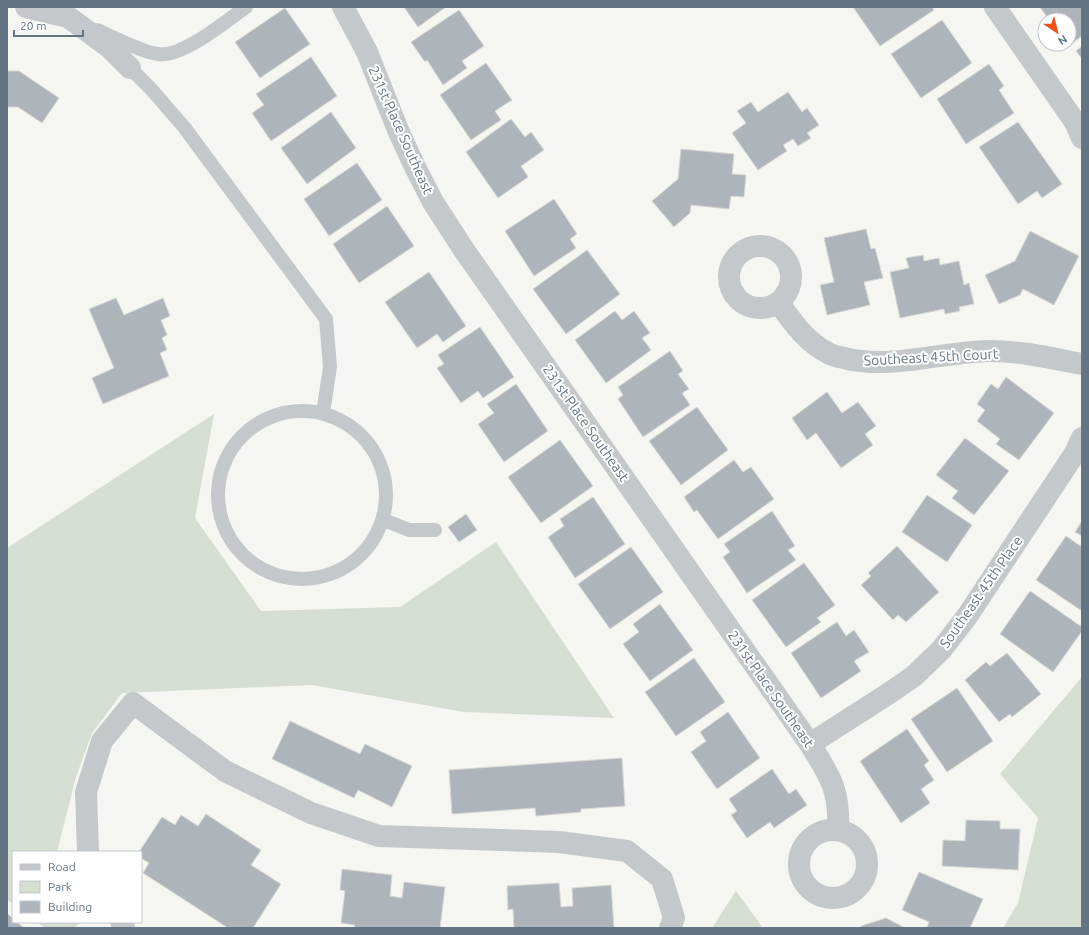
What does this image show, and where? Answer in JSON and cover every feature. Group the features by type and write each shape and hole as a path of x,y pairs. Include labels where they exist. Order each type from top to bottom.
{"street":[{"path":"26,7 68,17 109,47 130,68"},
{"name":"231st Place Southeast","path":"343,7 367,52 398,130 433,202 469,256 810,744 829,776 836,794 838,830"},
{"path":"995,7 1075,122 1082,138"},
{"name":"Southeast 45th Court","path":"779,303 797,328 810,341 830,354 855,361 885,362 988,351 1032,354 1082,364"},
{"name":"Southeast 45th Place","path":"810,744 914,676 942,649 968,615 1075,453 1082,438"},
{"path":"88,851 86,792 102,741 133,703 226,771 311,813 379,836 559,842 627,851 662,879 674,918 670,928"}],"lane":[{"path":"68,17 144,50 158,54 172,54 188,47 246,7"},
{"path":"130,68 151,89 184,127 326,319 330,367 323,413"},
{"path":"295,410 323,413 348,424 369,442 382,466 387,493 384,520 371,545 352,564 327,577 300,580 272,575 247,561 229,539 218,512 218,484 226,456 243,434 267,418 295,410"},
{"path":"384,520 409,530 435,530"}],"green space":[{"path":"214,414 195,518 261,611 400,607 496,542 614,718 464,712 312,685 122,693 92,733 76,777 57,851 12,851 12,903 7,899 7,548"},
{"path":"1082,677 1082,928 1003,928 1018,903 1038,818 1000,774"},
{"path":"736,891 763,928 712,928"},
{"path":"38,923 80,923 74,928 45,928"}],"building":[{"path":"404,7 446,7 418,27"},
{"path":"853,7 932,7 934,10 880,46"},
{"path":"1040,7 1082,7 1082,36 1077,40 1077,12 1043,12"},
{"path":"285,8 310,44 260,78 235,42"},
{"path":"459,10 484,46 462,61 467,68 443,85 427,60 425,62 411,42"},
{"path":"942,20 972,63 921,98 891,54"},
{"path":"1082,46 1082,59 1077,52"},
{"path":"311,57 337,96 271,141 252,113 264,105 256,94"},
{"path":"486,63 512,100 495,111 501,120 471,140 440,95"},
{"path":"989,64 1004,86 999,90 1014,113 966,144 937,99"},
{"path":"7,71 19,71 59,98 42,123 18,107 7,107"},
{"path":"788,92 802,112 807,108 819,125 807,133 811,138 798,146 793,139 783,145 787,151 758,170 732,133 746,123 737,111 751,102 758,112"},
{"path":"331,112 356,148 307,184 281,148"},
{"path":"511,119 525,137 531,132 544,150 521,166 528,177 498,198 466,152"},
{"path":"1018,122 1062,184 1042,198 1037,191 1018,204 979,147"},
{"path":"681,149 734,154 732,174 746,175 744,197 731,196 729,209 691,205 690,213 674,227 652,201 678,179"},
{"path":"357,163 382,200 329,236 304,199"},
{"path":"554,199 577,234 570,239 576,248 534,276 505,231"},
{"path":"387,206 414,246 359,283 333,244"},
{"path":"866,229 871,249 875,248 883,278 864,282 870,305 827,315 820,285 834,282 824,238"},
{"path":"1030,231 1079,256 1054,305 1023,289 1020,295 999,304 985,275 1015,261"},
{"path":"587,250 620,294 566,334 533,289"},
{"path":"923,255 924,261 939,258 940,265 959,261 964,285 969,283 974,304 959,307 960,311 945,314 944,309 900,318 890,272 909,268 906,258"},
{"path":"429,272 466,326 443,342 437,334 417,348 385,302"},
{"path":"116,298 124,315 163,298 170,316 161,320 167,335 162,338 167,350 160,353 169,376 103,404 92,378 114,368 89,309"},
{"path":"615,311 622,320 634,311 650,333 642,338 651,350 606,383 575,340"},
{"path":"480,327 514,377 483,398 478,391 461,403 437,368 444,364 438,355"},
{"path":"670,351 683,371 678,374 689,389 682,393 690,405 643,437 618,399 623,395 618,387"},
{"path":"1006,377 1054,413 1019,460 996,444 1000,439 977,421 985,410 977,404 991,384 998,389"},
{"path":"516,384 548,431 504,462 478,424 494,413 487,404"},
{"path":"827,392 842,413 858,402 876,426 865,434 873,445 841,468 816,433 807,440 792,418"},
{"path":"697,407 728,450 681,485 649,441"},
{"path":"965,438 1009,471 974,515 952,498 958,491 936,475"},
{"path":"560,440 593,486 541,523 508,477"},
{"path":"734,460 743,472 751,467 774,499 718,539 697,510 694,512 684,497"},
{"path":"927,495 972,525 947,562 902,532"},
{"path":"593,497 625,544 575,578 548,537 564,526 560,519"},
{"path":"772,511 795,546 788,550 796,560 747,593 723,557 730,552 724,544"},
{"path":"466,514 477,530 459,542 448,527"},
{"path":"1082,521 1082,536 1075,532"},
{"path":"1066,536 1082,547 1082,611 1036,580"},
{"path":"897,546 939,592 906,622 898,615 893,620 861,585 871,576 868,573"},
{"path":"631,547 663,592 610,629 578,584"},
{"path":"804,563 835,605 817,618 821,622 786,647 752,600"},
{"path":"1030,591 1082,627 1082,631 1053,672 1000,634"},
{"path":"660,604 693,650 650,681 623,644 639,632 633,624"},
{"path":"837,622 846,636 854,630 869,652 854,661 861,671 821,698 791,653"},
{"path":"1007,653 1041,694 1012,717 1010,714 999,722 965,680 986,662 990,666"},
{"path":"694,658 725,702 676,736 645,692"},
{"path":"957,688 993,741 947,772 911,719"},
{"path":"728,712 760,758 717,789 691,752 706,741 700,732"},
{"path":"290,721 360,754 365,744 412,766 392,807 358,790 354,798 272,759"},
{"path":"907,729 929,761 924,765 934,780 921,789 930,803 901,823 860,761"},
{"path":"622,758 625,806 581,809 581,812 536,816 535,808 452,814 449,770"},
{"path":"772,769 789,794 796,789 807,805 774,828 770,822 747,838 731,815 737,811 729,799"},
{"path":"206,814 261,850 251,865 281,884 253,928 228,928 143,873 149,863 142,859 142,851 140,851 162,817 175,825 181,815 198,826"},
{"path":"966,820 1000,821 1000,829 1020,829 1018,870 942,866 943,840 965,841"},
{"path":"342,869 392,875 390,896 402,898 404,882 445,887 440,928 354,928 355,925 341,923 345,891 340,890"},
{"path":"919,872 983,899 970,928 927,928 929,922 902,910"},
{"path":"559,883 561,907 573,906 572,888 611,885 614,928 514,928 513,909 508,910 507,886"},
{"path":"7,913 12,918 12,923 18,923 24,928 7,928"},
{"path":"886,918 905,928 860,928 861,926"}]}
